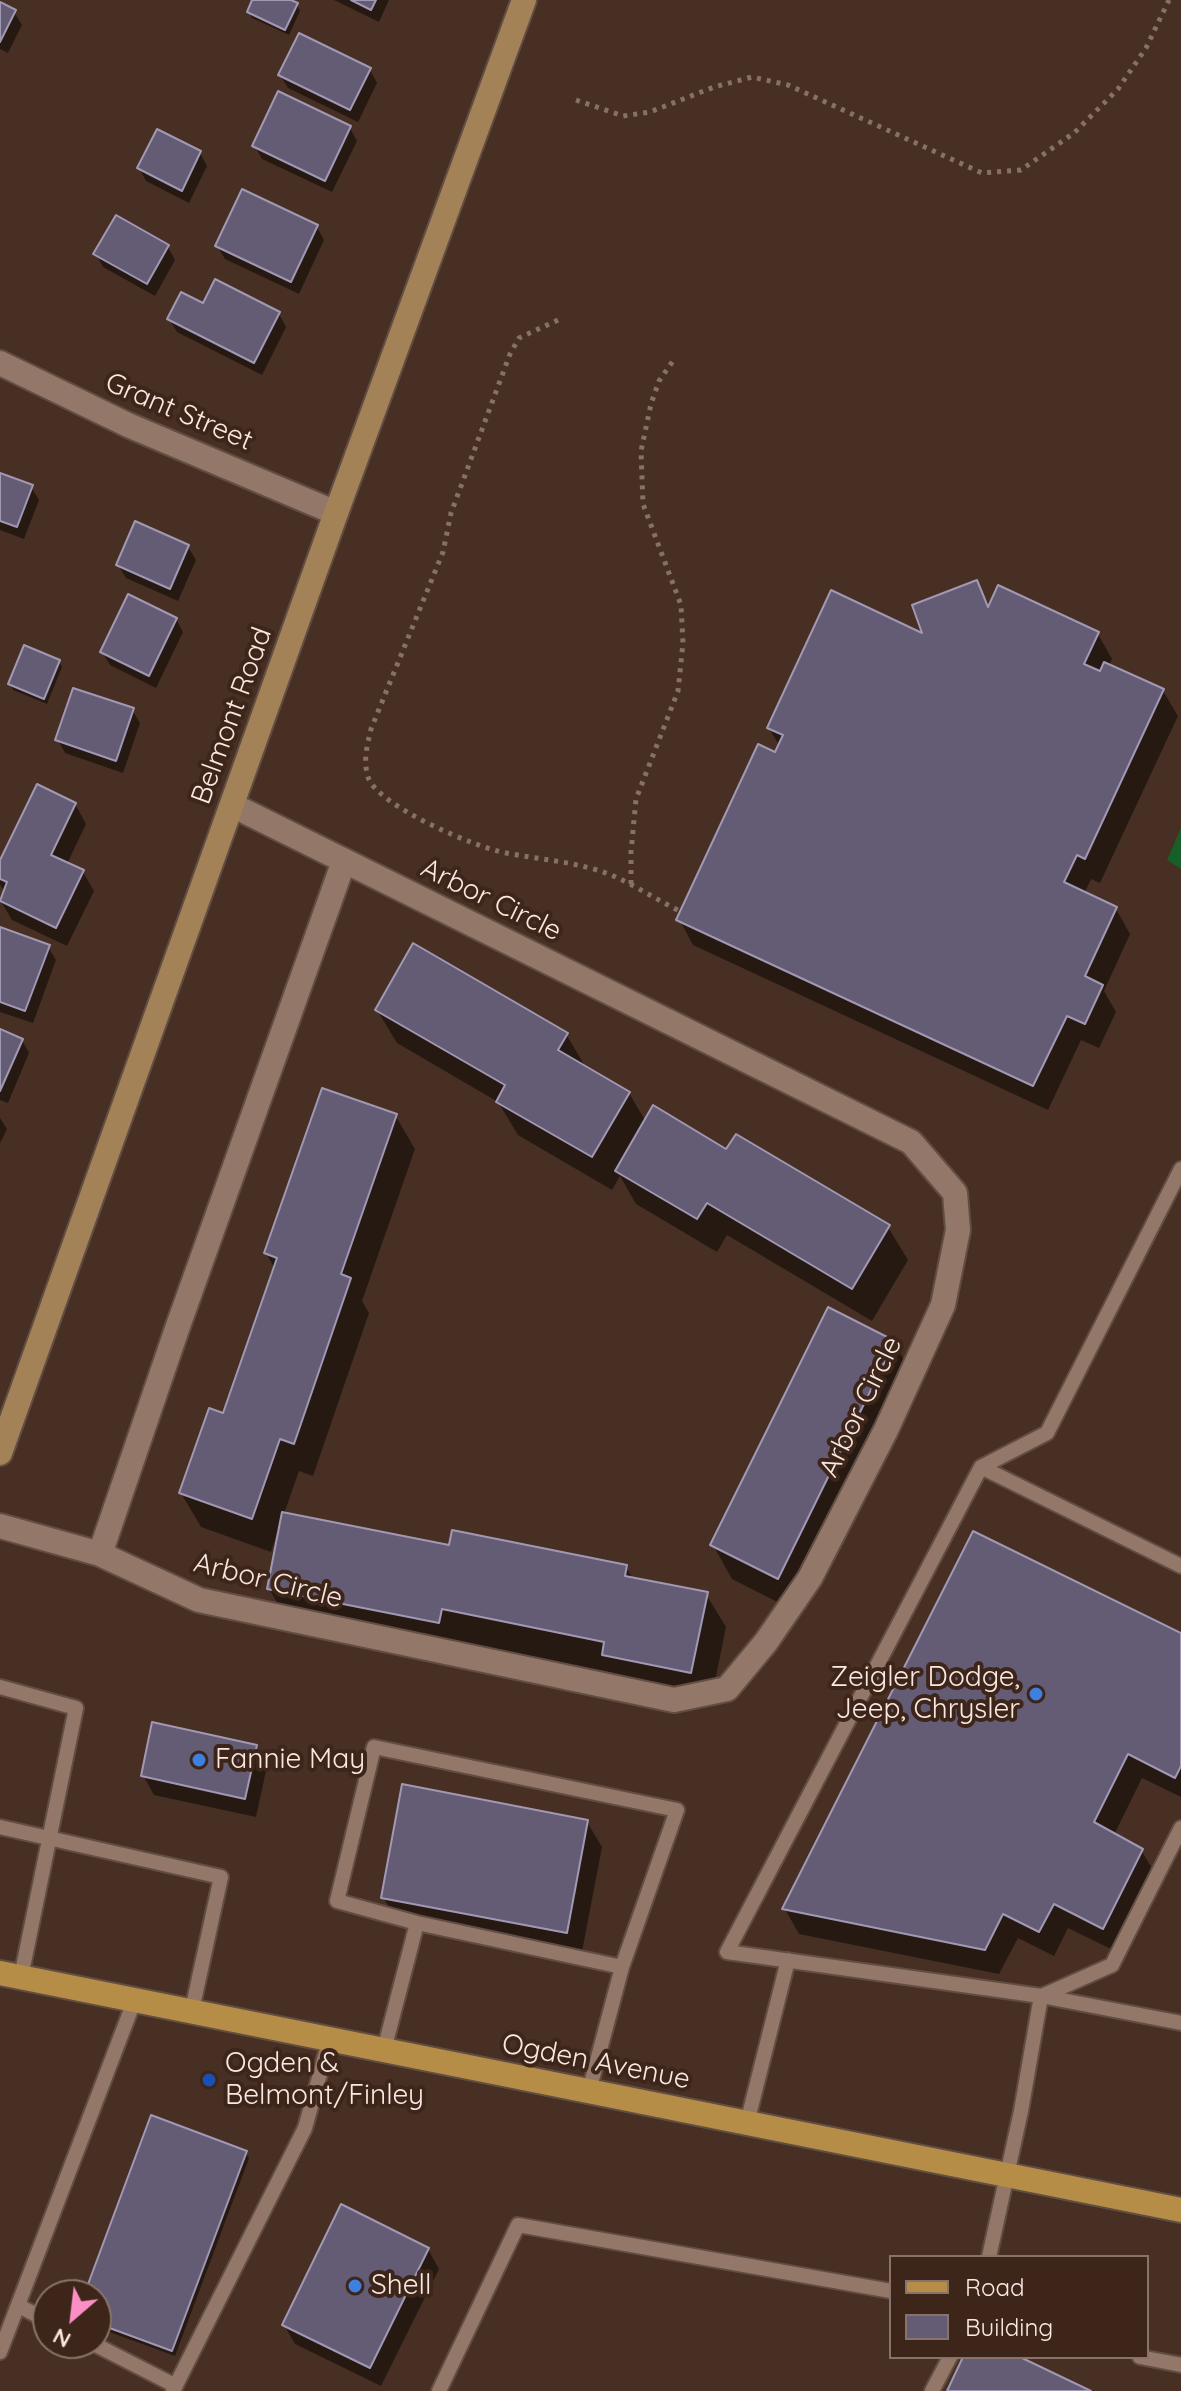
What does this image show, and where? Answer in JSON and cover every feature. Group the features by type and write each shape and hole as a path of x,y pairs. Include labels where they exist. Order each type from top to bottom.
{"main road":[{"name":"Belmont Road","path":"0,1453 336,513 524,0"},
{"name":"Ogden Avenue","path":"10,1975 1181,2210"}],"street":[{"name":"Grant Street","path":"0,363 128,425 336,513"},
{"name":"Arbor Circle","path":"0,1526 100,1554 199,1600 230,1607 674,1700 727,1689 766,1642 810,1578 886,1430 943,1305 958,1230 955,1193 911,1142 232,805"},
{"path":"100,1554 344,861"}],"lane":[{"path":"1181,1169 1047,1433 981,1467 727,1952 1041,1996 1181,2023"},
{"path":"981,1467 1181,1566"},
{"path":"0,1687 76,1708 49,1839 10,1975"},
{"path":"589,2091 622,1967 677,1810 374,1747 337,1901 417,1923 622,1967"},
{"path":"0,1827 221,1877 192,2010"},
{"path":"1041,1996 1112,1965 1181,1828"},
{"path":"384,2050 417,1923"},
{"path":"747,2123 788,1960"},
{"path":"989,2255 1041,1996"},
{"path":"0,2352 135,1999"},
{"path":"112,2354 173,2388 305,2128 330,2038"},
{"path":"439,2391 518,2225 889,2291"},
{"path":"19,2306 32,2313"},
{"path":"932,2391 949,2359"},
{"path":"1149,2359 1181,2365"}],"path":[{"path":"576,100 623,116 650,112 714,87 752,77 788,85 982,173 1021,170 1074,133 1118,89 1146,48 1169,0"},
{"path":"558,320 519,338 510,354 451,513 443,552 371,729 365,756 369,781 387,799 468,842 505,853 551,858 600,871 680,911"},
{"path":"631,884 636,799 678,691 683,643 681,605 643,504 641,451 659,381 675,358"}],"green space":[{"path":"1181,828 1181,869 1167,860"}],"building":[{"path":"252,0 291,0 298,3 285,30 247,12"},
{"path":"351,0 376,0 371,10"},
{"path":"0,2 16,10 0,42"},
{"path":"299,33 371,68 350,110 278,75"},
{"path":"278,91 351,126 325,181 252,146"},
{"path":"157,129 201,151 182,191 137,168"},
{"path":"242,189 318,225 291,282 215,246"},
{"path":"116,215 169,245 147,284 93,254"},
{"path":"215,279 280,312 254,363 167,319 181,292 203,303"},
{"path":"0,473 33,485 17,527 0,521"},
{"path":"135,521 189,545 170,589 116,565"},
{"path":"977,580 988,607 998,585 1099,632 1084,664 1100,671 1104,662 1164,689 1085,859 1077,855 1064,882 1117,907 1085,976 1103,985 1085,1024 1067,1016 1033,1086 676,920 758,744 775,752 783,735 767,728 831,590 922,633 912,605"},
{"path":"128,594 177,618 149,676 100,652"},
{"path":"24,645 60,660 44,699 8,684"},
{"path":"73,688 134,708 116,761 55,740"},
{"path":"37,784 76,803 51,855 84,870 56,928 0,901 7,882 0,879 0,860"},
{"path":"0,927 50,945 25,1011 0,1002"},
{"path":"413,943 568,1033 558,1050 630,1092 592,1157 496,1102 505,1085 375,1010"},
{"path":"0,1029 23,1039 0,1091"},
{"path":"322,1088 397,1114 341,1274 351,1278 294,1444 280,1439 252,1519 179,1493 209,1408 223,1413 277,1258 264,1253"},
{"path":"653,1105 726,1149 736,1134 890,1225 852,1289 707,1203 697,1219 615,1171"},
{"path":"828,1307 895,1341 778,1579 710,1545"},
{"path":"282,1512 449,1545 452,1530 627,1565 625,1576 708,1592 691,1673 602,1655 604,1642 442,1609 439,1623 267,1589"},
{"name":"Zeigler Dodge, Jeep, Chrysler","path":"973,1531 1181,1633 1181,1766 1175,1778 1128,1754 1094,1822 1143,1849 1103,1929 1054,1904 1039,1932 1003,1914 985,1950 782,1909"},
{"name":"Fannie May","path":"152,1722 257,1745 245,1799 141,1776"},
{"path":"402,1784 588,1820 567,1933 381,1898"},
{"path":"151,2115 247,2151 172,2351 112,2329 112,2279 90,2279"},
{"name":"Shell","path":"341,2204 429,2248 370,2368 282,2325"},
{"path":"962,2359 1024,2359 1091,2391 947,2391"}],"place":[{"name":"Zeigler Dodge, Jeep, Chrysler","path":"1036,1694"},
{"name":"Fannie May","path":"199,1760"},
{"name":"Ogden & Belmont/Finley","path":"209,2080"},
{"name":"Shell","path":"355,2286"}]}
